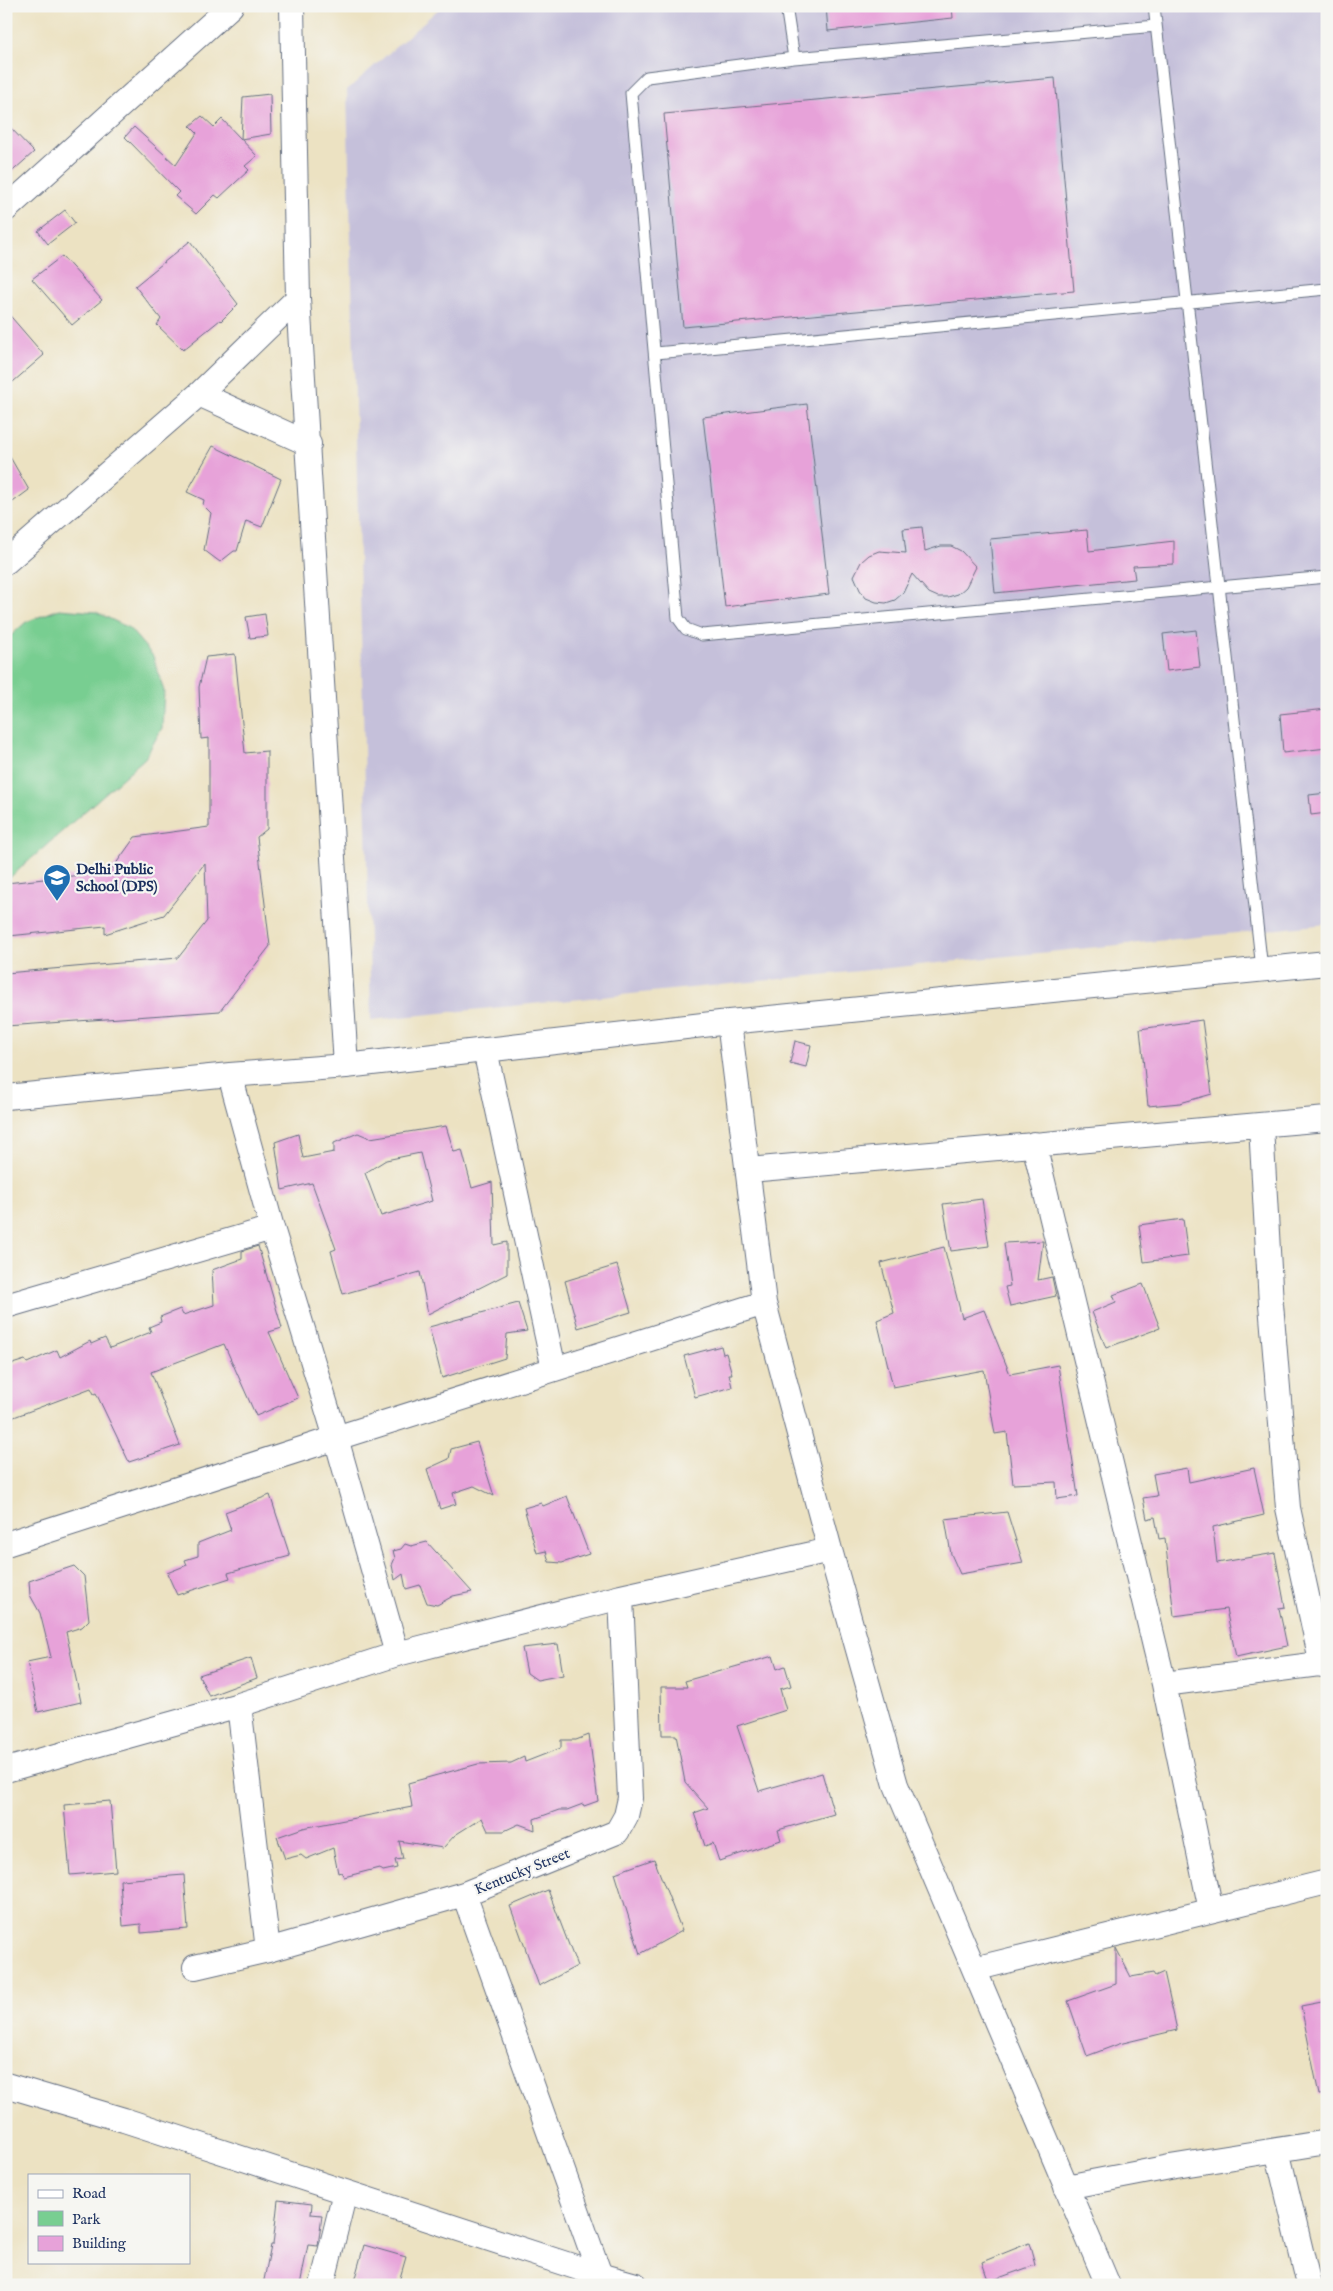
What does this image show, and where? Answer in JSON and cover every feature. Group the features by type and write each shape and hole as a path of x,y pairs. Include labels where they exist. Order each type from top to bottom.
{"street":[{"path":"6,209 231,6"},
{"path":"292,6 298,298 309,444 346,1066"},
{"path":"6,562 199,394 298,298"},
{"path":"199,394 309,444"},
{"path":"6,1097 230,1075 346,1066 728,1022 1327,963"},
{"path":"728,1022 749,1170 764,1303 830,1550 896,1785 1108,2285"},
{"path":"485,1050 554,1370"},
{"path":"230,1075 272,1228 336,1438 397,1654"},
{"path":"749,1170 1327,1119"},
{"path":"1164,1684 1324,1664 1288,1508 1271,1304 1261,1126"},
{"path":"1034,1144 1164,1684 1211,1910"},
{"path":"6,1306 272,1228"},
{"path":"6,1544 764,1303"},
{"path":"6,1770 239,1705 397,1654 621,1597 830,1550"},
{"name":"Kentucky Street","path":"195,1967 268,1950 464,1894 617,1832 626,1816 630,1798 621,1597"},
{"path":"239,1705 268,1950"},
{"path":"974,1969 1327,1882"},
{"path":"464,1894 600,2275"},
{"path":"6,2085 124,2120 600,2275 636,2285"},
{"path":"1066,2187 1327,2142"},
{"path":"1277,2150 1309,2285"},
{"path":"322,2285 345,2192"}],"lane":[{"path":"786,6 794,58"},
{"path":"1154,6 1262,969"},
{"path":"1156,26 794,58 647,77 631,93 656,353 678,618 686,629 702,635 1327,577"},
{"path":"656,353 1327,289"}],"shaded area":[{"path":"442,6 1327,6 1327,924 371,1020 347,90"}],"green space":[{"path":"59,609 96,612 129,628 153,656 164,691 162,728 145,758 6,881 6,640 26,622"}],"building":[{"path":"826,6 952,6 953,18 828,31"},
{"path":"1055,78 1074,291 683,327 664,114"},
{"path":"270,94 271,134 241,139 243,97"},
{"path":"202,116 214,127 222,119 257,156 245,166 249,170 219,198 215,195 196,214 175,196 179,192 125,137 134,127 176,165 197,133 190,126"},
{"path":"6,123 34,152 6,177"},
{"path":"65,210 75,223 48,244 38,231"},
{"path":"190,241 238,304 221,321 183,350 157,325 161,319 135,286"},
{"path":"62,256 102,300 72,325 32,279"},
{"path":"6,311 44,355 6,388"},
{"path":"807,404 829,594 725,607 703,417"},
{"path":"213,446 281,479 262,527 246,521 237,551 234,551 220,562 204,550 211,513 203,505 204,500 187,492"},
{"path":"6,450 29,490 6,507"},
{"path":"922,527 925,551 941,546 951,546 961,551 976,567 966,587 958,594 938,597 929,593 912,574 903,593 895,600 886,603 866,598 854,576 861,562 869,555 879,551 906,553 903,529"},
{"path":"1087,530 1089,551 1174,541 1174,564 1133,566 1135,579 995,593 990,539"},
{"path":"265,614 268,636 250,638 246,617"},
{"path":"1196,630 1200,667 1167,671 1163,634"},
{"path":"235,654 245,753 267,751 267,829 257,837 270,946 220,1011 6,1026 6,973 178,958 207,921 205,863 164,915 105,934 105,926 9,936 6,883 110,872 135,837 209,827 209,738 201,739 199,687 206,657"},
{"path":"1327,709 1327,748 1283,753 1280,714"},
{"path":"1327,793 1327,813 1311,815 1309,795"},
{"path":"1202,1020 1212,1094 1180,1103 1148,1106 1140,1029"},
{"path":"795,1041 811,1045 806,1067 790,1063"},
{"path":"446,1126 454,1152 462,1150 472,1188 492,1182 494,1245 507,1242 507,1274 428,1314 420,1272 343,1294 331,1251 336,1249 312,1183 282,1190 275,1142 298,1134 303,1158 334,1152 334,1143 358,1133 370,1138","holes":["420,1153 432,1201 381,1216 365,1173 386,1160"]},
{"path":"982,1199 989,1246 951,1251 943,1204"},
{"path":"1183,1219 1188,1256 1144,1262 1139,1225"},
{"path":"1043,1241 1038,1280 1052,1277 1056,1296 1010,1306 1005,1287 1010,1286 1004,1243"},
{"path":"258,1246 282,1328 269,1332 298,1398 256,1416 224,1344 151,1372 180,1445 129,1462 96,1393 94,1394 91,1388 6,1420 6,1366 25,1360 27,1363 57,1350 60,1357 90,1341 91,1344 105,1338 110,1348 151,1332 149,1327 161,1322 160,1317 180,1309 183,1315 214,1305 212,1270 242,1259 242,1251"},
{"path":"944,1247 962,1318 984,1310 1010,1374 1058,1365 1078,1496 1057,1499 1056,1482 1013,1484 1007,1432 995,1434 984,1370 893,1387 877,1320 894,1313 881,1263"},
{"path":"617,1265 631,1312 578,1328 565,1281"},
{"path":"1143,1284 1160,1328 1106,1348 1092,1312 1116,1302 1113,1295"},
{"path":"518,1303 527,1331 507,1334 505,1358 442,1378 429,1327"},
{"path":"721,1346 723,1354 726,1353 732,1374 729,1374 732,1387 695,1397 684,1356"},
{"path":"477,1442 494,1496 474,1486 453,1493 456,1504 440,1509 427,1469 449,1459 451,1449"},
{"path":"1187,1468 1189,1482 1254,1468 1264,1515 1213,1527 1217,1563 1275,1553 1285,1607 1279,1608 1287,1646 1236,1657 1226,1609 1174,1616 1165,1538 1159,1539 1155,1517 1147,1519 1143,1498 1157,1496 1153,1474"},
{"path":"270,1495 290,1556 228,1573 230,1578 177,1595 167,1573 187,1565 185,1560 198,1556 198,1543 231,1530 225,1512"},
{"path":"567,1496 589,1554 562,1563 549,1562 546,1551 537,1553 524,1508 541,1503 543,1506"},
{"path":"1007,1512 1023,1563 960,1574 951,1554 945,1519"},
{"path":"427,1542 472,1592 453,1596 437,1605 427,1603 420,1585 406,1589 403,1574 395,1580 392,1565 395,1558 393,1551 401,1549 405,1544 411,1546"},
{"path":"74,1566 84,1576 89,1620 82,1627 66,1632 81,1702 38,1712 27,1662 51,1657 40,1613 30,1595 29,1581"},
{"path":"558,1644 563,1675 537,1680 527,1673 522,1648"},
{"path":"773,1656 777,1669 785,1666 791,1686 780,1689 786,1710 737,1726 759,1791 822,1773 834,1814 778,1830 781,1840 719,1861 713,1843 705,1846 694,1813 708,1808 685,1782 676,1735 662,1735 661,1687 687,1687 685,1681"},
{"path":"251,1658 257,1678 209,1696 199,1675"},
{"path":"589,1735 598,1801 567,1810 559,1810 534,1819 535,1830 519,1824 504,1831 488,1831 482,1818 455,1835 443,1848 399,1841 403,1859 395,1860 397,1868 383,1871 379,1868 344,1877 341,1872 338,1873 333,1848 306,1859 301,1855 285,1859 277,1837 303,1828 412,1807 408,1783 478,1764 511,1763 524,1757 525,1762 561,1748 561,1740 576,1740"},
{"path":"110,1801 116,1871 70,1875 64,1805"},
{"path":"654,1859 682,1931 640,1954 615,1873"},
{"path":"184,1875 188,1929 141,1933 141,1924 123,1926 120,1880"},
{"path":"548,1890 577,1966 539,1986 510,1906"},
{"path":"1116,1948 1131,1977 1153,1973 1155,1976 1164,1972 1177,2030 1119,2044 1087,2056 1068,2001 1116,1984"},
{"path":"1327,2001 1327,2094 1319,2095 1301,2006"},
{"path":"278,2200 312,2204 311,2214 322,2215 318,2246 308,2245 300,2285 263,2285 271,2245 273,2245"},
{"path":"1029,2243 1035,2265 993,2280 987,2277 982,2262"},
{"path":"364,2245 406,2257 398,2285 353,2285"}],"place":[{"name":"Delhi Public School (DPS)","path":"57,902"}]}
